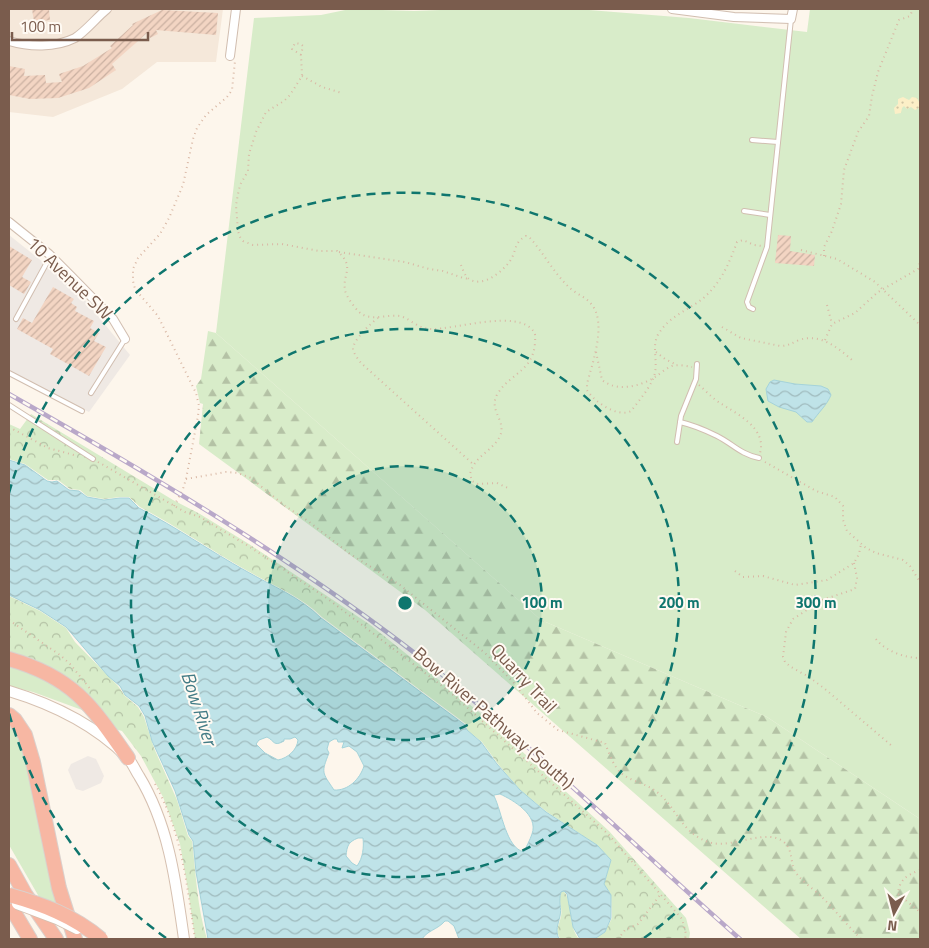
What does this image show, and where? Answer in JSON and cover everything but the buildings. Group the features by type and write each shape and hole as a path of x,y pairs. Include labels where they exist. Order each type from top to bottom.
{"highway":[{"path":"9,659 45,672 62,682 83,699 98,715 128,758"},
{"path":"9,715 15,720 25,735 58,888 75,939"},
{"path":"9,865 25,894 56,939"},
{"path":"9,895 60,912 87,926 98,939"},
{"path":"9,903 30,939"}],"main road":[{"path":"9,691 38,700 63,712 95,731 128,758 148,791 166,838 177,888 184,939"},
{"path":"9,903 57,919 98,939"}],"street":[{"path":"9,41 19,44 49,46 75,38 107,9"},
{"path":"230,56 236,9"},
{"path":"672,9 734,16 792,19 793,9"},
{"name":"10 Avenue SW","path":"10,225 50,255 113,319 125,339"}],"lane":[{"path":"753,309 749,308 746,302 767,247 792,19"},
{"path":"752,140 778,142"},
{"path":"744,211 770,214"},
{"path":"16,319 50,255"},
{"path":"91,393 125,339"},
{"path":"677,442 685,403 696,380 697,366"},
{"path":"9,373 82,411"},
{"path":"9,405 93,460"},
{"path":"680,422 719,436 746,456 759,458"}],"path":[{"path":"824,256 824,247 832,231 841,204 844,170 858,132 869,116 882,58 899,20 910,16 913,9"},
{"path":"301,56 292,49 295,42 303,46 301,56 302,76 290,95 266,112 258,126 249,154 248,171 238,194 236,218 238,231 243,241 253,246 282,244 319,251 337,251 443,270 463,278 482,280 497,275 510,261 517,241 526,236 529,237 571,289 588,300 594,307 598,321 598,341 587,390 598,402 622,413 627,413 631,410 654,378 657,336 664,326 676,315 701,299 722,277 728,267 737,242 743,240 754,246 767,247"},
{"path":"186,479 198,416 199,406 196,393 158,316 135,289 133,270 138,258 160,234 177,203 197,128 206,115 227,97 232,90 236,62 230,56"},
{"path":"302,76 322,88 342,93"},
{"path":"801,250 837,259 875,282 920,325"},
{"path":"337,251 345,261 347,268 344,290 359,312 365,315 380,317 401,316 423,328 431,329 505,320 525,325 535,333 533,357 523,370 503,386 494,401 501,424 501,433 493,445 476,459 470,474 470,478 474,483 497,483 510,490"},
{"path":"824,340 832,324 855,313 883,288 918,269 920,262"},
{"path":"461,266 470,279"},
{"path":"827,305 832,324"},
{"path":"380,317 369,325 354,344 355,354 361,363 474,464"},
{"path":"722,327 741,338 780,346 786,346 808,338 824,340 852,360"},
{"path":"656,351 665,359 677,365"},
{"path":"596,352 602,380 610,385 620,387 630,387 654,378 672,366 697,366"},
{"path":"696,380 711,397 743,417 759,435 762,441 759,458 816,491 835,497 843,506 842,520 847,531 861,544 876,553 903,560 910,566 920,582"},
{"name":"Quarry Trail","path":"186,479 226,472 238,473 251,478 285,506 308,521 350,554 417,597 485,654 514,683 537,713 558,730 605,743 616,767 629,779 655,791 679,820 697,837 712,843 728,844 770,836 785,843 791,853 795,872 821,896 861,939"},
{"name":"Bow River Pathway (South)","path":"186,479 174,506 185,512 200,516 320,594 450,692 608,834 682,919 686,934 685,939"},
{"path":"735,572 743,577 763,576 796,585 827,580 854,563 859,554 861,544"},
{"path":"854,563 857,578 855,589 822,600 793,619 786,632 783,657 785,662 791,667 825,689 892,746"},
{"path":"9,620 51,648 70,664"},
{"path":"876,639 886,649 911,658 920,658"},
{"path":"920,870 909,874 898,887 898,894 920,912"},
{"path":"618,939 625,930 638,924 660,895"}],"shaded area":[{"path":"9,9 223,9 216,62 157,62 122,89 53,117 9,112"},
{"path":"9,235 74,287 130,355 89,412 9,372"},
{"path":"88,756 96,759 104,776 101,783 83,791 76,789 68,770 71,764"}],"green space":[{"path":"350,9 414,11 467,9 589,10 689,18 807,32 810,9 920,9 920,819 767,717 541,620 216,333 254,18 321,15"},
{"path":"208,331 216,333 541,620 767,717 920,819 920,939 801,939 425,610 199,444 203,404 200,403 196,386 201,379"},
{"path":"31,414 249,544 369,624 479,712 609,831 686,918 690,933 689,939 595,939 605,932 612,918 611,895 604,884 611,860 597,845 547,812 520,790 482,742 467,730 466,724 305,603 140,507 129,497 104,499 87,496 80,490 70,489 58,480 48,480 25,464 9,459 9,424 20,429"},
{"path":"9,596 40,611 66,628 75,642 118,686 125,696 138,707 144,717 154,748 177,800 188,836 192,841 199,903 207,939 195,939 180,844 163,797 141,756 122,731 115,729 90,700 9,654"},
{"path":"9,664 52,683 93,714 33,692 9,686"},
{"path":"9,718 22,739 61,907 42,902 9,845"},
{"path":"564,891 569,903 573,928 579,939 560,939 558,933 561,913 560,896 561,892"}],"sand":[{"path":"903,97 909,100 912,97 917,98 919,108 915,110 911,107 907,109 904,106 901,113 895,114 894,108 898,104 898,99"}],"water":[{"path":"774,380 821,386 828,389 831,395 812,422 807,422 796,412 779,407 768,401 766,389 770,382"},
{"name":"Bow River","path":"9,460 25,465 47,481 57,481 69,490 79,491 87,497 104,500 129,498 139,508 304,604 465,725 467,730 481,742 520,790 546,812 597,845 611,860 604,884 611,895 611,918 605,932 596,938 580,939 573,927 567,894 564,891 561,892 560,896 557,930 559,939 459,939 454,926 445,921 422,939 208,939 196,872 193,841 189,835 175,791 152,741 145,716 139,706 125,695 120,686 108,676 66,627 40,610 9,595","holes":["267,737 274,743 295,737 298,740 296,747 291,753 278,760 265,753 256,744 259,740","334,739 337,739 338,742 344,742 342,748 349,746 357,752 364,766 360,775 353,783 339,790 334,790 324,772 329,753 327,749 329,742","500,794 518,804 532,821 532,834 524,852 518,849 509,837 494,795","363,838 363,852 357,866 346,856 352,841"]}],"railway":[{"path":"9,394 117,456 224,522 380,627 430,665 510,731 740,939"}]}
